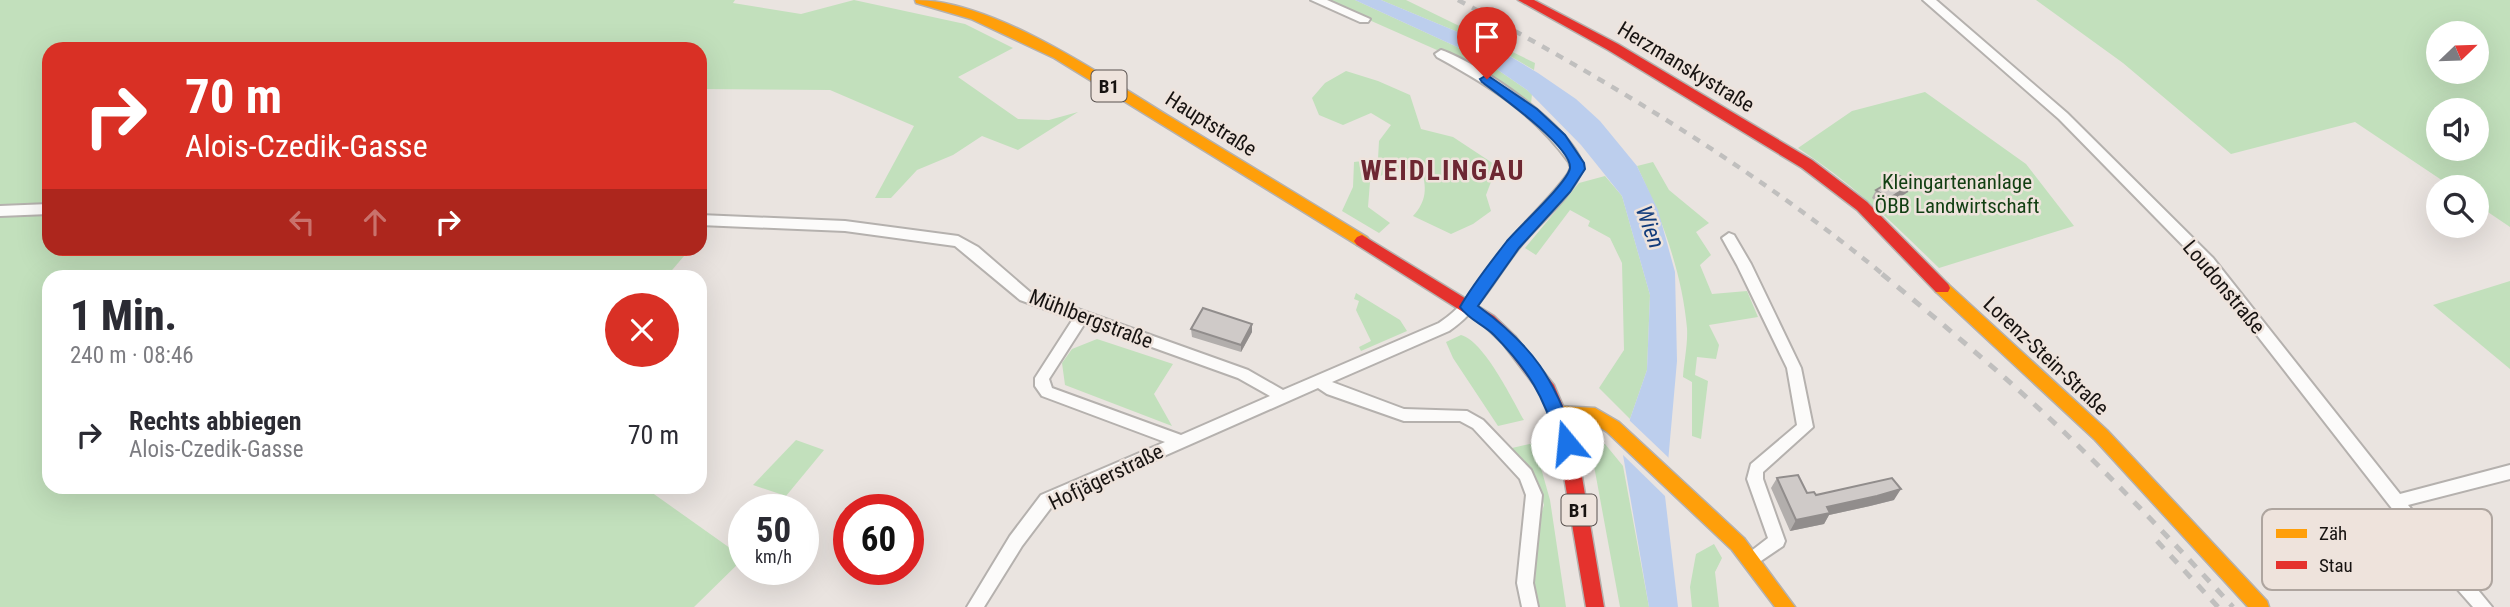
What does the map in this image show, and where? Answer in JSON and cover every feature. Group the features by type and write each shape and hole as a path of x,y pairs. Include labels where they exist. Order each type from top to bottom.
{"main road":[{"name":"Hauptstraße","path":"921,0 976,16 1059,55 1468,307"},
{"name":"Herzmanskystraße","path":"1524,0 1613,47 1789,153"},
{"name":"Lorenz-Stein-Straße","path":"1789,153 1829,179 1862,206 1938,284 2101,435 2260,607"},
{"name":"B1","path":"1468,307 1497,329 1528,361 1548,390 1558,413 1569,453 1595,607"},
{"path":"1558,413 1595,415 1613,427 1752,560 1786,607"}],"street":[{"path":"1317,0 1364,19"},
{"name":"Loudonstraße","path":"1929,0 2063,116 2208,262 2401,509"},
{"path":"1280,397 1444,327 1468,307 1514,244 1565,188 1577,169 1577,163 1560,139 1532,113 1487,79 1441,54"},
{"path":"0,211 42,209"},
{"name":"Mühlbergstraße","path":"707,220 845,226 958,241 1025,296 1243,374 1280,397"},
{"path":"1729,238 1794,368 1805,427 1756,469 1755,479 1777,541 1752,560"},
{"path":"1082,317 1042,378 1042,386 1047,392 1181,441"},
{"path":"1319,381 1332,390 1404,415 1462,415 1478,424 1501,448 1526,475 1534,495 1525,583 1530,607"},
{"name":"Hofjägerstraße","path":"975,607 1016,541 1047,500 1280,397"},
{"path":"2395,502 2510,472"},
{"name":"Loudonstraße","path":"2468,590 2484,607"}],"green space":[{"path":"0,0 735,0 733,3 801,14 854,0 965,24 1013,48 958,77 1018,119 1049,120 1078,112 1018,150 982,136 953,155 917,170 891,198 875,198 914,126 830,90 707,89 707,42 42,42 42,256 684,256 672,270 42,270 42,494 654,494 728,547 728,574 694,607 0,607"},
{"path":"1324,0 1355,0 1479,57 1532,94 1531,104 1473,66"},
{"path":"1381,0 1406,0 1535,63 1534,70 1496,48"},
{"path":"2036,0 2510,0 2510,227 2489,213 2489,175 2434,175 2355,122 2231,154 2123,63"},
{"path":"1346,71 1410,95 1421,129 1453,137 1497,166 1486,195 1491,211 1473,224 1451,234 1413,216 1421,205 1424,194 1421,169 1393,169 1370,182 1368,207 1390,223 1379,233 1342,211 1353,187 1354,162 1378,159 1379,141 1391,125 1371,113 1343,125 1319,115 1312,98 1325,83"},
{"name":"Kleingartenanlage ÖBB Landwirtschaft","path":"1925,92 2026,164 2074,226 1939,268 1854,190 1798,148 1852,111"},
{"path":"1653,162 1669,190 1709,223 1696,232 1711,255 1700,265 1712,294 1747,291 1758,317 1709,325 1719,345 1716,359 1697,357 1695,375 1708,381 1701,439 1692,436 1692,382 1683,377 1687,328 1680,286 1662,224 1637,166"},
{"path":"1605,176 1622,196 1650,295 1647,370 1630,419 1599,388 1624,350 1622,263 1610,238 1588,226 1590,221 1570,210 1536,255 1525,248 1579,183"},
{"path":"2510,281 2510,369 2433,305"},
{"path":"1356,293 1400,320 1407,331 1361,351 1359,347 1371,341 1356,310 1359,301 1354,299"},
{"path":"1461,335 1479,348 1488,359 1524,420 1498,426 1453,358 1446,342"},
{"path":"1097,339 1173,364 1154,394 1172,426 1065,385 1062,363 1072,349"},
{"path":"796,440 824,450 788,494 753,485"},
{"path":"1534,443 1550,500 1566,607 1538,607 1534,595 1539,521 1544,505 1538,482 1512,448"},
{"path":"1605,444 1623,466 1649,607 1620,607 1592,455 1596,455 1598,446"},
{"path":"1714,544 1722,558 1715,572 1719,607 1692,607 1690,587 1696,554"}],"water":[{"name":"Wien","path":"1355,0 1381,0 1496,48 1576,99 1600,121 1637,166 1658,210 1675,272 1677,361 1665,496 1678,607 1649,607 1623,455 1630,419 1647,370 1650,295 1622,196 1581,145 1527,90 1479,57"}],"pier":[{"path":"1627,418 1671,460 1669,500 1620,452"}],"building":[{"path":"1900,176 1912,184 1888,199 1876,190"},
{"path":"1203,308 1252,324 1241,345 1191,329"},
{"path":"1798,475 1807,493 1814,492 1816,495 1892,478 1901,489 1827,507 1830,513 1796,520 1777,478"}],"railway":[{"path":"1458,0 1624,94 1732,162 1835,236 1885,276"},
{"path":"1882,274 2019,390 2063,431 2150,518 2233,607"},
{"path":"2157,541 2218,607"}],"traffic: slow":[{"path":"921,0 976,16 1059,55 1362,241"},
{"path":"1942,288 2101,435 2260,607"},
{"path":"1558,413 1595,415 1613,427 1738,544 1786,607"}],"traffic: jam":[{"path":"1524,0 1613,47 1807,164 1862,206 1942,288"},
{"path":"1362,241 1488,320 1509,340 1548,390 1558,413 1569,453 1595,607"}],"district":[{"name":"WEIDLINGAU","path":"1443,170"}],"route":[{"path":"1487,79 1532,113 1560,139 1577,163 1577,169 1565,188 1514,244 1468,307 1488,320 1536,371 1553,401 1567,443"}]}
